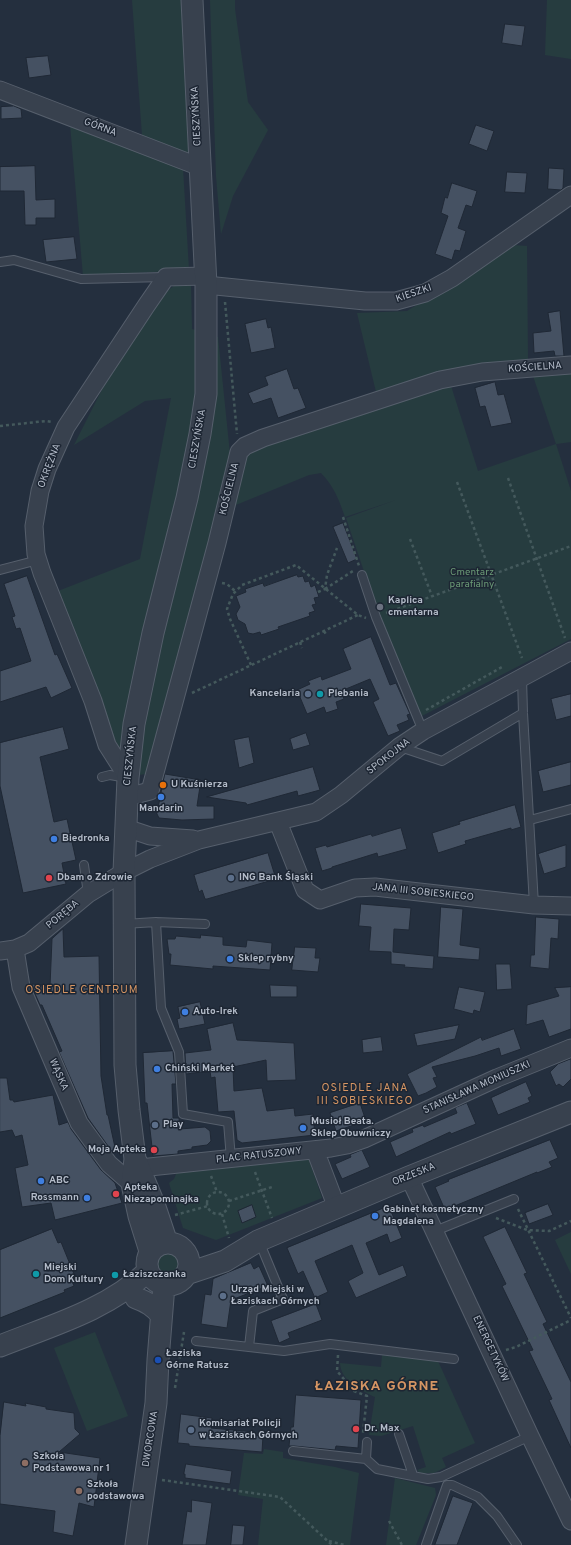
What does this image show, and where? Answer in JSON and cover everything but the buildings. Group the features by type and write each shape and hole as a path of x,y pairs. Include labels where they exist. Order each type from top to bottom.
{"street":[{"name":"CIESZYŃSKA","path":"158,1247 136,1171 128,1110 125,1065 123,924 124,872 128,787 134,724 153,633 187,498 200,434 206,394 212,282 200,167 192,0"},
{"name":"GÓRNA","path":"0,90 200,167"},
{"name":"KIESZKI","path":"212,282 365,301 396,301 424,293 452,278 571,195"},
{"path":"166,277 212,282"},
{"name":"OKRĘŻNA","path":"128,787 107,745 93,700 42,574 36,554 34,526 40,491 66,427 166,277"},
{"name":"KOŚCIELNA","path":"128,787 150,791 217,543 239,452 246,446 263,438 440,380 482,372 571,365"},
{"name":"SPOKOJNA","path":"124,872 150,859 199,840 316,812 341,795 399,747 420,723 522,678 568,645"},
{"name":"JANA III SOBIESKIEGO","path":"278,822 305,890 320,900 355,888 375,887 534,905 571,906"},
{"name":"SPOKOJNA","path":"126,828 150,836 199,840"},
{"name":"PORĘBA","path":"7,950 30,943 88,894 124,872"},
{"name":"WĄSKA","path":"7,950 21,987 79,1123 109,1164 136,1171"},
{"name":"STANISŁAWA MONIUSZKI","path":"315,1150 347,1145 364,1139 497,1078 571,1048"},
{"name":"ORZESKA","path":"170,1276 225,1261 258,1240 571,1112"},
{"name":"PLAC RATUSZOWY","path":"136,1171 315,1150 337,1208"},
{"name":"ENERGETYKÓW","path":"409,1177 571,1521"},
{"path":"0,1346 91,1310 136,1298 170,1276 183,1249 175,1244 158,1247 146,1265 170,1276"},
{"path":"91,1310 127,1290 170,1276"},
{"name":"DWORCOWA","path":"136,1545 156,1403 161,1315 170,1276"},
{"name":"DWORCOWA","path":"156,1403 165,1377 173,1330 170,1276"},
{"path":"136,1298 150,1304 161,1315"}],"lane":[{"path":"0,262 14,260 81,279 166,277"},
{"path":"0,570 38,560"},
{"path":"362,575 376,617 420,723"},
{"path":"522,678 534,905"},
{"path":"399,747 442,761 523,712"},
{"path":"102,777 110,775 128,787"},
{"path":"530,820 571,809"},
{"path":"84,865 88,894"},
{"path":"123,924 156,922 205,924"},
{"path":"156,922 161,1008 179,1052 183,1114 228,1122 231,1159"},
{"path":"435,1231 514,1199"},
{"path":"249,1347 253,1311 283,1299 258,1240"},
{"path":"196,1340 284,1351 330,1344 454,1359"},
{"path":"399,1434 413,1476"},
{"path":"293,1451 366,1459 377,1470 428,1479 441,1477 530,1436"},
{"path":"366,1459 367,1442"},
{"path":"426,1545 447,1485 452,1485 478,1496 497,1516 517,1545"}],"path":[{"path":"212,282 239,452"},
{"path":"0,426 46,421 66,427"},
{"path":"508,478 568,645"},
{"path":"457,482 522,658"},
{"path":"343,517 356,551 362,575"},
{"path":"410,539 432,596"},
{"path":"379,615 571,546"},
{"path":"325,589 327,575 336,548"},
{"path":"251,665 227,609 232,594 242,585 296,565 358,615 366,618"},
{"path":"318,592 349,573"},
{"path":"216,582 227,584 235,591"},
{"path":"185,696 358,615"},
{"path":"324,631 327,636"},
{"path":"300,642 302,648"},
{"path":"420,723 502,667"},
{"path":"254,1169 273,1220"},
{"path":"210,1173 217,1192"},
{"path":"229,1201 272,1187"},
{"path":"217,1192 224,1194 229,1201 227,1210 222,1214 211,1212 208,1206 208,1199 213,1193 217,1192"},
{"path":"494,1356 571,1319 527,1230 514,1199"},
{"path":"170,1216 208,1206"},
{"path":"481,1213 527,1230 549,1232 571,1221"},
{"path":"222,1214 230,1238"},
{"path":"339,1345 337,1371 354,1391 367,1396 363,1433 367,1442"},
{"path":"162,1480 280,1497 332,1545"},
{"path":"390,1520 402,1545"},
{"path":"329,1541 345,1545"}],"green space":[{"path":"132,0 183,0 189,156 142,135"},
{"path":"210,0 235,0 248,102 268,130 233,196 221,234 216,176"},
{"path":"547,0 571,0 571,59 545,55"},
{"path":"70,124 183,168 189,270 83,276"},
{"name":"Cmentarz parafialny","path":"513,245 527,246 528,362 446,370 478,471 556,444 571,491 571,639 420,717 380,619 346,518 396,500 345,517 336,494 326,478 321,473 309,475 231,507 146,774 139,775 114,739 58,591 140,559 171,398 145,401 74,445 128,338 163,294 175,285 191,284 192,329 218,337 230,454 377,396 357,313 407,311"},
{"path":"571,371 571,442 556,444 532,373"},
{"path":"308,1157 322,1198 216,1240 183,1228 169,1183 174,1179 177,1172"},
{"path":"571,1232 571,1274 555,1240"},
{"path":"163,1251 173,1251 180,1258 180,1268 173,1275 163,1275 156,1268 156,1258"},
{"path":"95,1332 128,1416 87,1431 54,1348"},
{"path":"382,1355 438,1361 475,1443 442,1458 446,1467 434,1473 420,1473 417,1470 426,1467 413,1426 381,1436 369,1435 375,1397 352,1384 344,1375 340,1363 381,1367"},
{"path":"264,1449 283,1452 283,1458 335,1467 359,1473 350,1545 258,1545 263,1499 238,1495 244,1453 263,1454"},
{"path":"395,1478 435,1488 436,1495 416,1545 386,1545"}],"place":[{"name":"Kaplica cmentarna","path":"380,607"},
{"name":"Kancelaria","path":"308,694"},
{"name":"Plebania","path":"320,694"},
{"name":"U Kuśnierza","path":"163,785"},
{"name":"Mandarin","path":"161,797"},
{"name":"Biedronka","path":"54,839"},
{"name":"Dbam o Zdrowie","path":"49,878"},
{"name":"ING Bank Śląski","path":"231,878"},
{"name":"Sklep rybny","path":"230,959"},
{"name":"Auto-Irek","path":"185,1012"},
{"name":"Chiński Market","path":"157,1069"},
{"name":"Play","path":"155,1125"},
{"name":"Musioł Beata. Sklep Obuwniczy","path":"303,1128"},
{"name":"Moja Apteka","path":"154,1150"},
{"name":"ABC","path":"41,1181"},
{"name":"Apteka Niezapominajka","path":"116,1194"},
{"name":"Rossmann","path":"87,1198"},
{"name":"Gabinet kosmetyczny Magdalena","path":"375,1216"},
{"name":"Miejski Dom Kultury","path":"36,1274"},
{"name":"Łaziszczanka","path":"115,1275"},
{"name":"Urząd Miejski w Łaziskach Górnych","path":"223,1296"},
{"name":"Łaziska Górne Ratusz","path":"158,1360"},
{"name":"Dr. Max","path":"356,1429"},
{"name":"Komisariat Policji w Łaziskach Górnych","path":"191,1430"},
{"name":"Szkoła Podstawowa nr 1","path":"25,1463"},
{"name":"Szkoła podstawowa","path":"79,1491"}],"district":[{"name":"OSIEDLE CENTRUM","path":"82,991"},
{"name":"OSIEDLE JANA III SOBIESKIEGO","path":"365,1095"},
{"name":"ŁAZISKA GÓRNE","path":"377,1387"}]}
